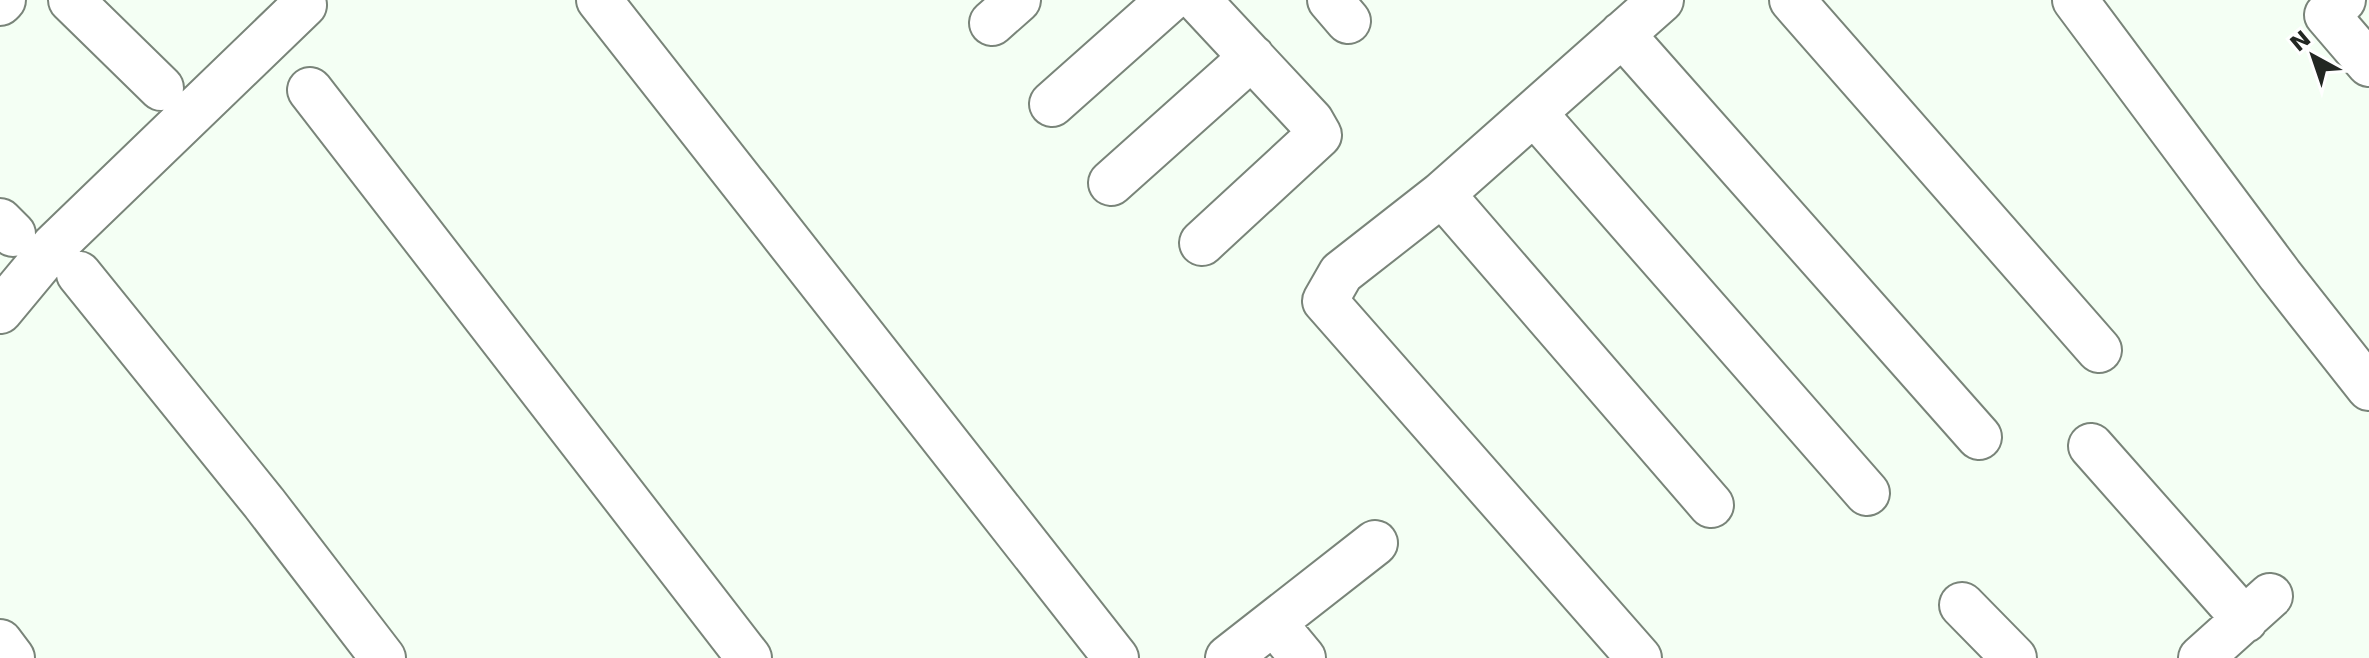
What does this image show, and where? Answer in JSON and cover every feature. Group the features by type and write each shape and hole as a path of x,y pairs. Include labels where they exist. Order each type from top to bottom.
{"street":[{"path":"71,0 161,88"},
{"path":"599,0 1116,658"},
{"path":"1052,104 1169,0"},
{"path":"1198,0 1311,121 1319,135 1202,243"},
{"path":"1639,658 1325,301 1341,273 1442,194 1661,0"},
{"path":"1792,0 2099,350"},
{"path":"2075,0 2280,275 2369,388"},
{"path":"2343,0 2327,15 2369,64"},
{"path":"0,311 54,246 305,2"},
{"path":"1622,34 1979,437"},
{"path":"1111,183 1252,57"},
{"path":"310,90 749,658"},
{"path":"1535,114 1867,493"},
{"path":"1442,194 1711,505"},
{"path":"79,274 264,503 383,658"},
{"path":"2091,446 2258,608 2201,658"},
{"path":"1228,658 1375,543"},
{"path":"1962,605 2014,658"},
{"path":"1274,623 1303,658"},
{"path":"0,642 12,658"}]}
